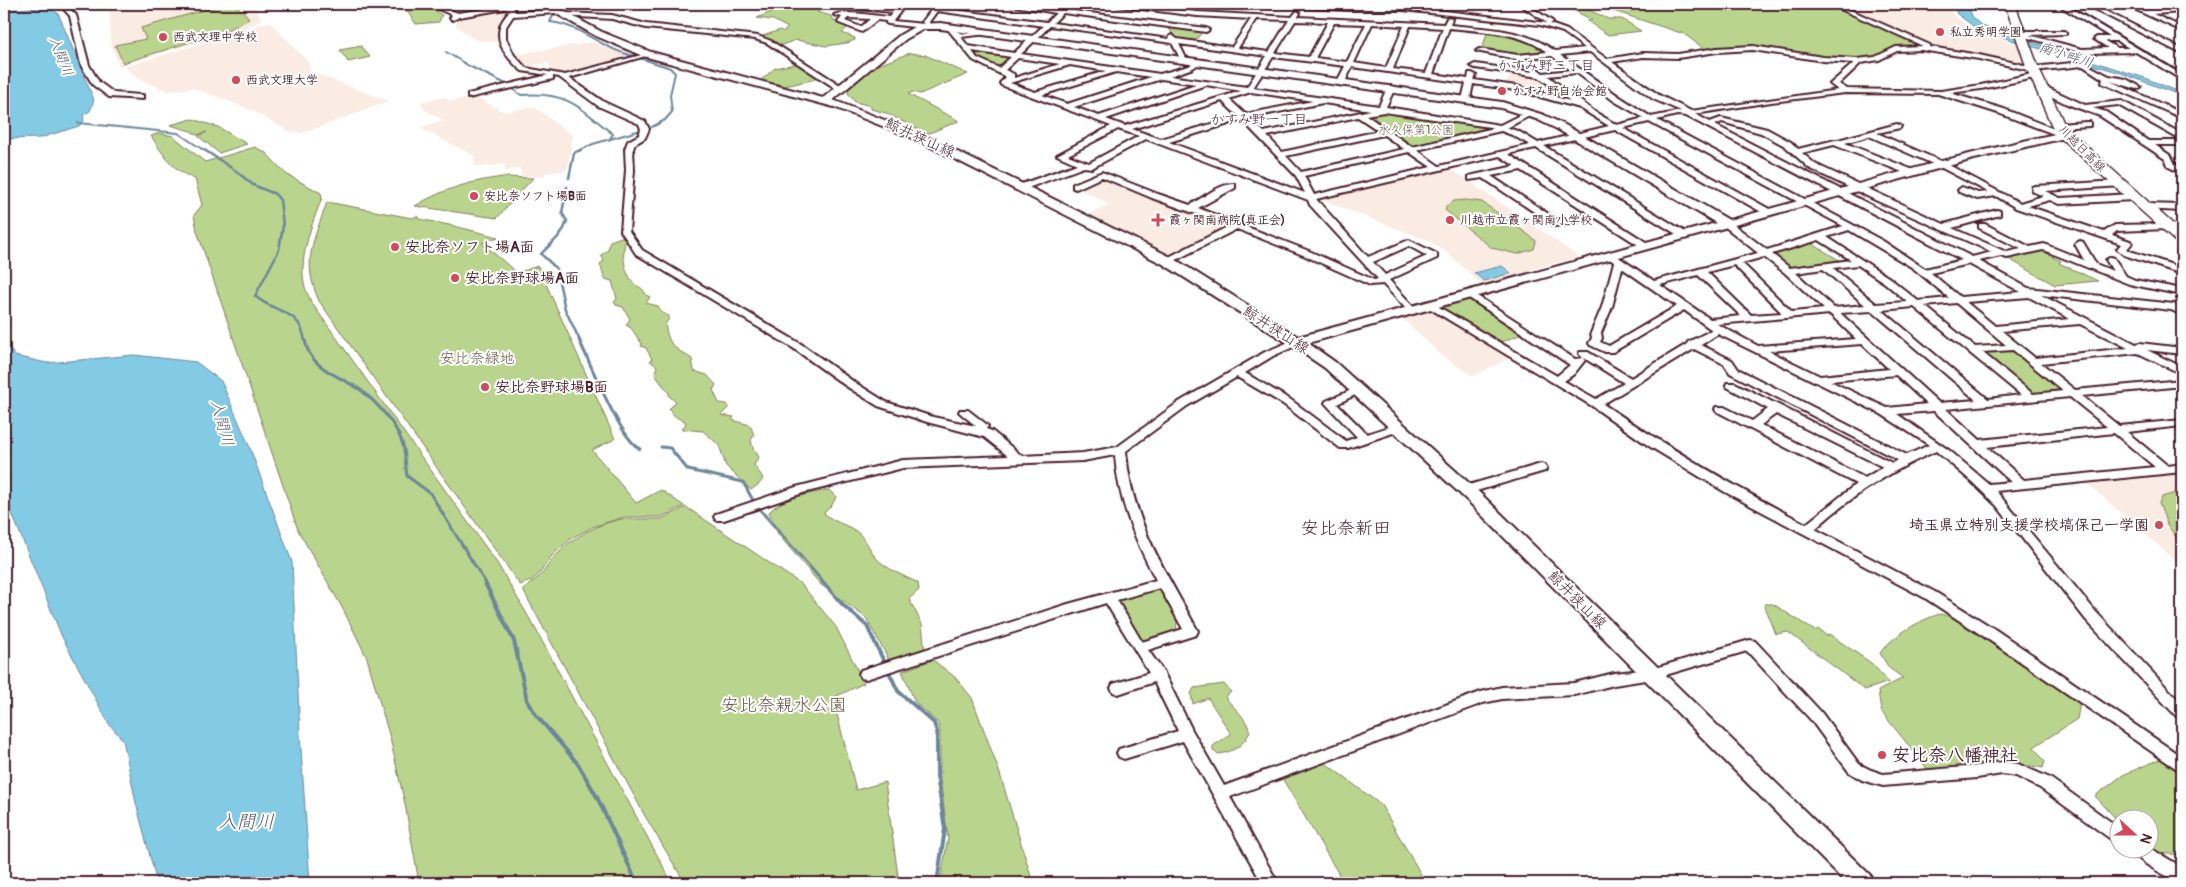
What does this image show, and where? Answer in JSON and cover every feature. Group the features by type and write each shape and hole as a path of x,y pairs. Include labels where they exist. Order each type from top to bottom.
{"main road":[{"name":"川越日高線","path":"2010,4 2034,72 2061,130 2118,184 2182,240"}],"street":[{"path":"62,4 73,15 85,65 96,82 112,95 140,97"},
{"path":"430,4 455,17 506,5 512,9 502,31 506,48 516,63 527,71 562,76 601,104 642,123 645,129 642,136 631,143 629,149 630,170 626,231 640,252 797,346 850,384 882,404 931,420 980,430 988,434 1019,459"},
{"name":"鯨井狭山線","path":"544,4 562,10 606,37 645,54 826,101 876,118 919,136 1168,261 1296,342 1330,365 1466,490 1862,883"},
{"path":"890,19 903,4"},
{"path":"1005,4 1206,30"},
{"path":"1000,71 1069,4"},
{"path":"1118,4 1153,6 1218,15 1446,26 1518,57 1580,106 1768,212"},
{"path":"1271,4 1401,6 1532,21 1550,25 1565,32 1656,97 1679,111 1689,114 1971,261 2081,321 2182,371"},
{"path":"1522,4 1550,21 1550,25"},
{"path":"1832,4 1924,43 1934,50"},
{"path":"2060,4 2182,78"},
{"path":"2087,4 2182,52"},
{"path":"2126,4 2182,29"},
{"path":"890,19 835,16 846,5 898,10"},
{"path":"1146,136 1089,166 1082,165 1062,155 1123,127 1224,99 1250,89 1302,5"},
{"path":"925,26 925,22 937,6 1048,24 1516,88 1580,106"},
{"path":"1153,6 1184,60"},
{"path":"511,14 562,10 612,17 646,26 756,37 769,42 841,88"},
{"path":"2145,12 2182,10"},
{"path":"1429,75 1451,13"},
{"path":"1196,44 1218,15"},
{"path":"847,16 841,22 862,30 875,18"},
{"path":"1234,49 1255,17"},
{"path":"890,19 889,22 925,26 953,33 987,32 1466,99 1502,105 1551,122 1726,224 1767,253 2022,485"},
{"path":"1311,59 1332,21"},
{"path":"1341,82 1370,22"},
{"path":"2172,24 2182,23"},
{"path":"1389,70 1408,24"},
{"path":"826,101 896,41 925,26"},
{"path":"953,33 975,59 1011,76 1004,83"},
{"path":"2022,38 2043,33 2064,33"},
{"path":"2043,33 2083,53 2136,50"},
{"path":"1482,41 1527,38 1554,54 1650,120 1880,243 1924,272 2166,470"},
{"path":"2022,38 2066,46"},
{"path":"2116,50 2097,39 2117,39"},
{"path":"1466,99 1482,41"},
{"path":"965,48 1472,120 1501,128 1538,146 1684,236"},
{"path":"1605,61 1643,55 1678,56 1748,48 1818,58 1857,61 1877,59 1896,49 1921,48 2034,72"},
{"path":"1518,57 1590,50"},
{"path":"2083,53 2086,64 2092,72 2137,87"},
{"path":"471,96 562,76 645,54"},
{"path":"1818,58 1847,74"},
{"path":"1845,91 1834,84 1858,63 1857,61"},
{"path":"1069,106 1191,67 1198,62"},
{"path":"1004,83 1071,63"},
{"path":"1689,114 1782,98 1845,91 1938,92 1981,87 2034,72 2086,64"},
{"path":"1475,66 1541,75 1578,71"},
{"path":"1037,94 1117,70"},
{"path":"2107,78 2105,81 2119,89 2182,116"},
{"path":"1004,83 1310,198 1650,120 1679,111"},
{"path":"1101,118 1208,83"},
{"path":"1262,135 1381,110 1391,88"},
{"path":"2041,88 2070,102 2103,114 2168,158 2172,165 2182,172"},
{"path":"1938,92 2061,130"},
{"path":"1224,99 1262,135 1299,175 1305,183 1310,198 1318,209 1412,310"},
{"path":"1161,142 1243,117 1318,102 1323,99"},
{"path":"2084,106 2119,103 2182,136"},
{"path":"1299,175 1501,128 1528,113"},
{"path":"1359,114 1439,169"},
{"path":"1709,125 1721,120 1764,131 1784,141 1812,166 2001,253 2007,255 2044,247 2122,278 2182,292"},
{"path":"720,517 800,490 888,467 919,463 1083,457 1120,450 1168,413 1269,354 1296,342 1468,294 1615,258 1646,246 2087,124"},
{"path":"1795,152 1838,143 1870,132 1897,126"},
{"path":"1280,154 1385,132"},
{"path":"1870,132 1998,193 2019,206 2127,244 2122,249 2137,258 2182,271"},
{"path":"1838,143 1913,173"},
{"path":"2146,143 2182,143"},
{"path":"1502,154 1646,246"},
{"path":"1022,187 1082,165"},
{"path":"1472,178 1521,167"},
{"path":"1076,186 1102,174 1306,253 1373,283 1384,280 1434,256 1410,243 1367,261"},
{"path":"1484,175 1558,224 1596,215"},
{"path":"2118,184 2035,189 2059,201 2133,197"},
{"path":"1191,208 1232,186"},
{"path":"1962,190 1977,196 1998,193"},
{"path":"2019,206 2051,197"},
{"path":"2145,207 2182,208"},
{"path":"1944,228 1997,213"},
{"path":"1168,261 1236,226"},
{"path":"1982,226 2029,250"},
{"path":"2105,236 2115,228 2167,226"},
{"path":"1654,284 1767,253 1850,227"},
{"path":"1820,236 1862,262 1917,304 2030,398"},
{"path":"2080,244 2092,267"},
{"path":"1924,272 2001,253"},
{"path":"1615,258 1718,330 1903,422 1988,488 2002,503 2091,616 2182,713"},
{"path":"1557,381 1570,372 1597,338 1596,333 1606,307 1615,258"},
{"path":"2111,260 2122,278"},
{"path":"1736,262 1790,315"},
{"path":"1788,271 1862,262"},
{"path":"1826,267 1985,402"},
{"path":"1701,272 1748,318"},
{"path":"2160,288 2178,310"},
{"path":"1709,322 1917,304 2025,292 2178,310"},
{"path":"1468,294 1576,364"},
{"path":"1429,305 1596,404 1653,443 1729,489 1944,604 2182,765"},
{"path":"1594,344 1609,350 1684,306"},
{"path":"1992,328 2081,321"},
{"path":"1596,404 1692,344 1718,330"},
{"path":"1756,349 1864,341"},
{"path":"1692,344 1728,362 1734,371 1906,459"},
{"path":"1972,350 2014,347"},
{"path":"2031,361 2136,348 2182,352"},
{"path":"1584,354 1632,383"},
{"path":"1818,379 1896,372"},
{"path":"1238,373 1287,402 1344,445 1398,428"},
{"path":"1885,412 2182,383"},
{"path":"1731,385 1892,467"},
{"path":"1358,391 1330,403 1365,439"},
{"path":"1720,408 1864,483"},
{"path":"1753,426 1775,409"},
{"path":"964,412 982,426 980,430"},
{"path":"1977,444 2182,423"},
{"path":"1807,530 1842,498 1864,483 1906,459 1936,447"},
{"path":"1120,450 1120,466 1126,500 1164,582 1191,631 1140,648"},
{"path":"1466,490 1541,468"},
{"path":"1988,488 2182,468"},
{"path":"872,672 1068,609 1164,582"},
{"path":"1110,598 1158,675 1187,734 1270,883"},
{"path":"1221,794 1288,766 1350,747 1480,698 1502,694 1574,689 1614,679 1652,674 1750,645 1816,716 1854,768 1867,775 1883,780 2002,768 2018,770 2045,783 2108,827"},
{"path":"1118,688 1158,675"},
{"path":"1124,753 1187,734"},
{"path":"2154,860 2182,875"}],"shaded area":[{"name":"西武文理中学校","path":"109,4 253,4 261,18 259,21 242,29 119,66 111,44"},
{"name":"私立秀明学園","path":"1835,4 1948,4 1952,14 1962,22 1990,35 2017,44 2025,66 1939,49"},
{"path":"506,10 509,13 498,28 500,42 475,40 455,25 462,16"},
{"name":"西武文理大学","path":"270,22 307,61 311,72 389,101 303,133 289,131 247,108 192,88 170,91 147,83 137,78 125,67"},
{"path":"593,42 630,56 572,73 561,74 539,72 551,69 549,63 524,67 514,55"},
{"path":"1510,72 1539,76 1569,101 1507,85"},
{"path":"445,97 451,101 476,97 504,112 534,107 573,136 567,170 545,173 545,177 521,176 520,168 505,171 505,164 481,167 474,165 475,156 420,128 444,120 425,110 421,102"},
{"name":"川越市立霞ヶ関南小学校","path":"1451,169 1579,257 1482,285 1448,253 1427,240 1322,200"},
{"name":"霞ヶ関南病院(真正会)","path":"1099,176 1230,225 1230,227 1174,255 1169,255 1089,214 1110,204 1076,188"},
{"path":"1431,309 1512,357 1473,376 1440,354 1401,317"},
{"name":"埼玉県立特別支援学校塙保己一学園","path":"2182,473 2182,566 2088,484"}],"green space":[{"path":"225,4 239,8 249,19 225,31 123,63 115,45 146,39 141,28"},
{"path":"402,4 424,4 442,15 439,22 416,24"},
{"path":"790,4 825,4 817,12 831,16 835,22 846,25 847,28 842,33 855,38 855,40 826,46 796,40 779,46 760,37 780,30 783,32 788,28 773,20 757,18"},
{"path":"1592,4 1828,4 1927,47 1894,48 1875,58 1853,60 1750,46 1706,50 1684,34"},
{"path":"1583,7 1608,19 1622,19 1641,31 1608,35 1587,21 1592,20 1571,9"},
{"path":"1174,27 1202,32 1195,41 1175,39 1169,28"},
{"path":"1491,32 1520,38 1546,51 1518,56 1486,51 1482,49 1487,33"},
{"path":"361,46 370,57 348,62 340,50"},
{"path":"971,52 1008,56 1010,58 999,68 996,68 977,59"},
{"path":"910,53 925,55 968,74 920,94 913,92 908,94 959,121 927,134 886,113 871,109 871,106 855,102 848,93 848,90 873,67"},
{"path":"800,63 821,78 785,86 761,80 775,68"},
{"name":"水久保第1公園","path":"1388,110 1491,126 1491,129 1415,147 1409,146 1367,117 1368,114"},
{"path":"192,119 218,127 247,144 219,153 198,136 207,132 197,135 191,131 170,125"},
{"path":"159,133 173,136 205,162 255,147 266,153 286,174 321,193 322,198 311,229 303,262 304,283 311,302 497,563 535,628 672,883 419,883 405,804 390,738 367,658 344,611 298,530 197,231 194,215 202,205 195,179 174,167 165,156 151,136"},
{"name":"安比奈ソフト場B面","path":"503,177 533,178 497,218 415,206 436,195 458,187"},
{"path":"1454,201 1482,202 1530,236 1536,241 1534,249 1517,254 1492,248 1445,210 1446,206"},
{"name":"安比奈緑地","path":"327,202 412,218 417,216 419,219 498,237 482,243 517,273 538,266 615,439 592,450 636,503 661,490 684,506 661,517 624,517 592,527 572,538 549,559 541,572 531,581 520,585 319,301 311,274 310,262 314,240"},
{"path":"624,236 626,240 624,256 627,273 635,284 650,297 646,303 658,306 662,313 669,316 665,324 668,337 673,346 692,359 694,371 707,375 716,385 713,390 719,403 727,404 729,407 721,415 734,417 732,420 750,425 754,435 751,440 753,448 759,457 754,465 763,478 751,490 726,466 719,445 703,431 681,429 686,424 684,420 675,416 669,409 676,402 669,396 669,393 655,375 657,366 650,361 652,359 646,348 641,346 642,344 631,328 626,325 630,319 623,307 616,305 614,302 617,299 612,281 605,279 600,264 604,261 601,255 608,250 610,241"},
{"path":"1811,243 1844,263 1794,269 1790,268 1775,254 1775,252"},
{"path":"2045,248 2058,254 2052,257 2061,261 2059,263 2098,281 2055,285 2005,257"},
{"path":"1470,297 1524,333 1497,344 1437,307"},
{"path":"2013,349 2066,392 2031,395 1978,352"},
{"path":"829,490 836,497 832,505 824,513 857,532 875,557 884,565 918,583 919,590 909,599 922,624 925,653 889,664 888,658 866,618 820,584 778,534 769,512 781,503 797,497"},
{"path":"2182,491 2182,546 2167,524 2159,503 2162,497"},
{"name":"安比奈親水公園","path":"686,507 801,584 836,627 864,683 833,698 856,790 885,782 899,883 685,883 645,816 523,590 543,573 552,559 569,543 586,532 603,524 621,519 661,519"},
{"path":"1158,588 1177,620 1176,631 1140,642 1117,600"},
{"path":"1764,604 1773,604 1815,631 1818,629 1827,636 1829,634 1871,663 1889,682 1865,690 1788,632 1776,634"},
{"path":"1940,614 1967,624 1984,634 2036,669 2080,703 2077,719 2034,747 2045,762 2043,768 2032,766 1929,771 1881,711 1878,691 1903,678 1889,668 1880,653 1891,641 1907,629"},
{"path":"933,660 956,678 972,698 999,771 1033,883 940,883 948,838 940,779 940,731 938,723 915,702 902,671"},
{"path":"1224,684 1231,692 1225,697 1243,717 1250,732 1237,748 1218,754 1213,751 1213,746 1231,734 1208,698 1193,704 1191,694 1194,688"},
{"path":"2160,759 2170,761 2182,769 2182,855 2158,853 2158,810 2108,810 2095,796 2123,775"},
{"path":"1324,762 1381,805 1426,883 1344,883 1282,778"}],"water":[{"name":"南小畔川","path":"1953,4 1967,4 1973,18 1982,26 2145,78 2182,93 2182,96 2121,73 1976,28 1957,14"},
{"name":"入間川","path":"45,7 58,13 94,100 90,111 83,115 84,121 79,126 40,138 4,139 4,10"},
{"path":"1502,266 1511,273 1484,281 1474,273"},
{"name":"入間川","path":"4,341 15,356 47,363 134,355 196,362 221,381 248,443 292,562 300,735 310,883 157,883 136,803 123,740 109,724 62,637 4,494"}],"waterway":[{"path":"554,14 550,22 568,26 618,51 670,68 675,73 670,95 672,112 665,120 652,127"},
{"path":"446,52 469,66 508,85"},
{"path":"514,90 521,95 537,94 550,96 572,103 613,134 610,139"},
{"path":"78,123 178,133 205,151"},
{"path":"610,139 641,130"},
{"path":"579,151 610,139"},
{"path":"203,149 253,185 275,194 280,200 283,225 279,250 255,296 292,317 302,330 305,341"},
{"path":"569,178 574,153 582,149"},
{"path":"567,187 562,213 567,221 560,235 541,254 556,268 565,309 580,341"},
{"path":"305,340 308,350 319,365 362,391 391,421 403,446 407,476 430,493 485,582"},
{"path":"579,340 615,416 632,442 640,449"},
{"path":"661,447 670,448 688,470 743,482 755,504 823,582"},
{"path":"484,581 514,641 527,700 536,715 578,764 597,797 637,883"},
{"path":"822,581 842,604 867,626 898,691 934,723 937,732 937,776 945,829 937,883"}],"railway":[{"path":"2066,4 2182,73"}],"place":[{"name":"私立秀明学園","path":"1940,32"},
{"name":"西武文理中学校","path":"163,37"},
{"name":"西武文理大学","path":"236,80"},
{"name":"かすみ野自治会館","path":"1502,91"},
{"name":"安比奈ソフト場B面","path":"474,196"},
{"name":"霞ヶ関南病院(真正会)","path":"1158,220"},
{"name":"川越市立霞ヶ関南小学校","path":"1450,220"},
{"name":"安比奈ソフト場A面","path":"395,247"},
{"name":"安比奈野球場A面","path":"455,278"},
{"name":"安比奈野球場B面","path":"485,387"},
{"name":"埼玉県立特別支援学校塙保己一学園","path":"2159,525"},
{"name":"安比奈八幡神社","path":"1882,755"}],"district":[{"name":"かすみ野二丁目","path":"1546,65"},
{"name":"かすみ野一丁目","path":"1259,119"},
{"name":"安比奈新田","path":"1346,528"}]}
